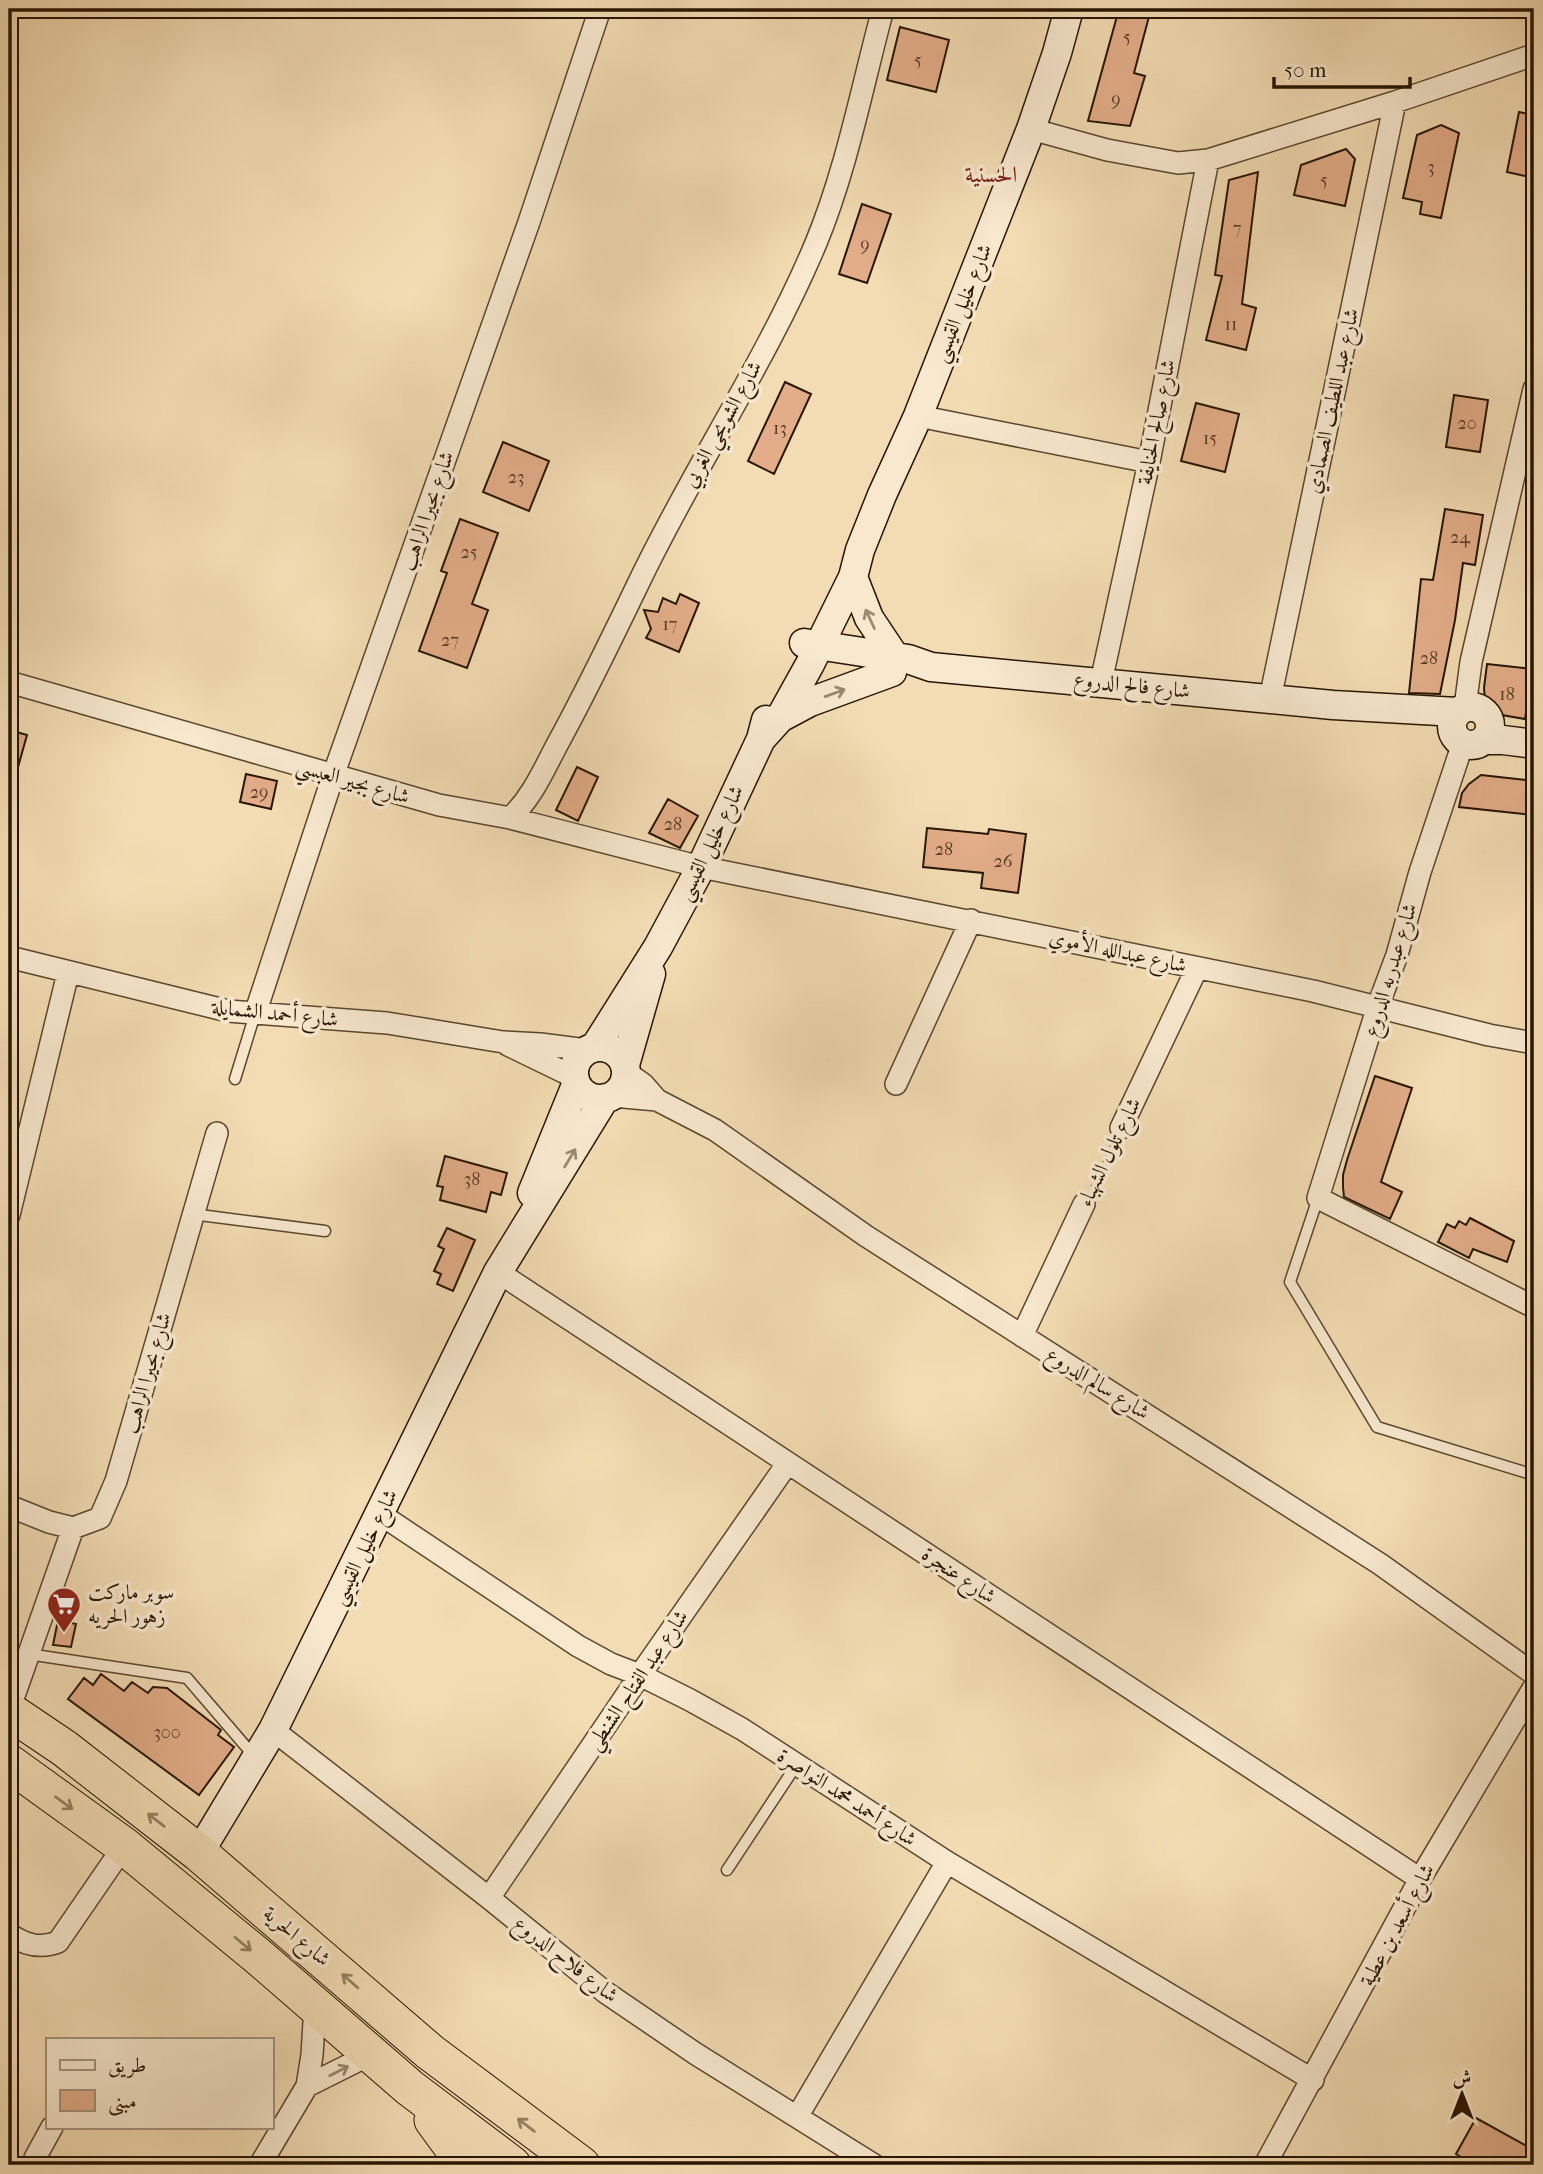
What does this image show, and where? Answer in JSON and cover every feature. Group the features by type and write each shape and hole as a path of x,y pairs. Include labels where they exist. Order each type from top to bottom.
{"highway":[{"name":"شارع الحرية","path":"9,1711 64,1748 199,1853 430,2052 573,2163"},
{"name":"شارع الحرية","path":"9,1763 124,1846 410,2088 512,2165"},
{"path":"410,2088 466,2165"}],"street":[{"name":"شارع بحيرا الراهب","path":"255,1014 333,776 529,222 600,9"},
{"name":"شارع الشويحي الغربي","path":"510,818 523,806 573,716 674,510 772,335 806,264 836,187 883,9"},
{"name":"شارع خليل القيسي","path":"591,1048 658,947 701,867 761,739 768,714 853,577 860,550 918,416 1031,130 1069,9"},
{"name":"شارع خليل القيسي","path":"1057,53 1077,9"},
{"path":"1031,130 1107,150 1178,163 1208,160 1395,102 1534,55"},
{"name":"شارع عبد اللطيف الصمادي","path":"1270,699 1395,102"},
{"name":"شارع صالح الحنايفة","path":"1101,682 1149,462 1208,160"},
{"name":"شارع عبدربه الدروع","path":"1318,1198 1470,722 1480,627 1530,423 1534,389"},
{"path":"918,416 1149,462"},
{"name":"شارع خليل القيسي","path":"761,739 780,718 841,576 860,550"},
{"path":"780,718 894,664 869,618 853,577"},
{"name":"شارع فالح الدروع","path":"807,654 1333,705 1534,728"},
{"name":"شارع بجير العبسي","path":"9,682 439,805 510,818 701,867"},
{"name":"شارع فالح الدروع","path":"1470,722 1503,740 1534,744"},
{"name":"شارع عبدالله الأموي","path":"701,867 971,920 1378,1006 1489,1035 1534,1043"},
{"path":"896,1084 971,920"},
{"name":"شارع خليل القيسي","path":"199,1853 273,1730 498,1272 617,1083 658,947"},
{"name":"شارع أحمد الشمايلة","path":"9,957 228,1011 387,1023 503,1042 591,1048"},
{"name":"شارع تلول الشهباء","path":"1121,1128 1197,968"},
{"path":"9,1215 68,973"},
{"name":"شارع أحمد الشمايلة","path":"503,1042 575,1081"},
{"path":"591,1048 611,1049 617,1053 617,1083 598,1099 586,1095 575,1081 576,1061 591,1048"},
{"name":"شارع خليل القيسي","path":"519,1236 525,1208 575,1081"},
{"name":"شارع سالم الدروع","path":"617,1083 643,1084 657,1100 715,1130 866,1236 1380,1564 1534,1674"},
{"name":"شارع بحيرا الراهب","path":"73,1528 100,1518 107,1505 217,1133"},
{"path":"1318,1198 1534,1307"},
{"name":"شارع تلول الشهباء","path":"1022,1336 1084,1205"},
{"name":"شارع عنجرة","path":"498,1272 1420,1879"},
{"name":"شارع عبد الفتاح الشنطي","path":"489,1898 787,1464"},
{"path":"9,1506 49,1522 73,1528 9,1711"},
{"name":"شارع أحمد محمد النواصرة","path":"380,1514 578,1646 611,1664 640,1675 742,1729 947,1862 1314,2080"},
{"name":"شارع أسعد بن عطية","path":"1265,2165 1314,2080 1420,1879 1534,1687"},
{"name":"شارع فلاح الدروع","path":"273,1730 605,1992 696,2054 873,2165"},
{"path":"9,1934 31,1945 45,1947 58,1942 124,1846"},
{"path":"797,2117 947,1862"},
{"path":"260,2165 307,2086 315,2007"},
{"path":"307,2086 371,2054"},
{"path":"34,2165 51,2128"}],"lane":[{"path":"235,1079 255,1014"},
{"path":"1318,1198 1290,1282 1377,1427 1534,1475"},
{"path":"192,1214 325,1231"},
{"path":"27,1654 187,1678 256,1758"},
{"path":"727,1870 797,1764"}],"path":[{"name":"شارع تلول الشهباء","path":"1084,1205 1121,1128"}],"building":[{"path":"1119,9 1151,9 1134,73 1145,76 1130,126 1088,121"},
{"path":"900,27 949,40 936,92 887,80"},
{"path":"1519,112 1534,115 1534,178 1507,172"},
{"path":"1441,125 1459,133 1441,218 1420,214 1422,202 1403,198 1417,135"},
{"path":"1346,149 1355,159 1345,206 1294,195 1301,165"},
{"path":"1258,172 1242,304 1256,308 1246,350 1206,340 1222,276 1215,275 1229,180"},
{"path":"862,204 891,214 867,283 839,274"},
{"path":"785,382 811,394 774,474 748,461"},
{"path":"1454,395 1488,400 1480,452 1446,447"},
{"path":"1196,403 1239,414 1225,472 1181,461"},
{"path":"503,442 549,461 529,511 483,492"},
{"path":"1445,509 1483,515 1475,565 1463,563 1440,694 1409,693 1421,579 1433,580"},
{"path":"460,519 498,533 472,604 488,610 467,668 419,651 447,573 441,571"},
{"path":"680,594 699,603 679,652 646,638 651,629 644,610 658,612 663,598 676,604"},
{"path":"1487,664 1533,669 1525,719 1496,714 1485,700"},
{"path":"9,730 27,735 13,785 9,784"},
{"path":"577,767 598,777 578,821 556,810"},
{"path":"246,774 277,781 271,809 240,802"},
{"path":"1481,775 1534,781 1534,815 1459,807 1462,793"},
{"path":"668,799 698,816 680,848 649,833"},
{"path":"927,828 988,834 989,829 1026,834 1018,893 981,888 983,873 923,867"},
{"path":"1375,1076 1412,1088 1381,1182 1402,1192 1390,1219 1344,1197 1343,1175"},
{"path":"445,1156 507,1173 501,1195 491,1192 486,1212 440,1200 443,1187 437,1186"},
{"path":"1470,1218 1514,1241 1507,1262 1473,1249 1469,1258 1438,1242 1447,1224 1455,1228 1459,1221 1466,1225"},
{"path":"447,1228 475,1240 453,1291 437,1284 441,1274 434,1271 444,1249 438,1246"},
{"name":"سوبر ماركت زهور الحريه","path":"58,1620 76,1624 71,1647 53,1645"},
{"path":"101,1674 124,1691 132,1682 148,1693 153,1687 167,1688 221,1730 218,1735 234,1747 199,1795 68,1699 84,1678 93,1685"},
{"path":"1476,2118 1534,2150 1526,2165 1475,2165 1456,2154"}],"place":[{"name":"سوبر ماركت زهور الحريه","path":"64,1634"}],"district":[{"name":"الحسنية","path":"991,174"}]}
